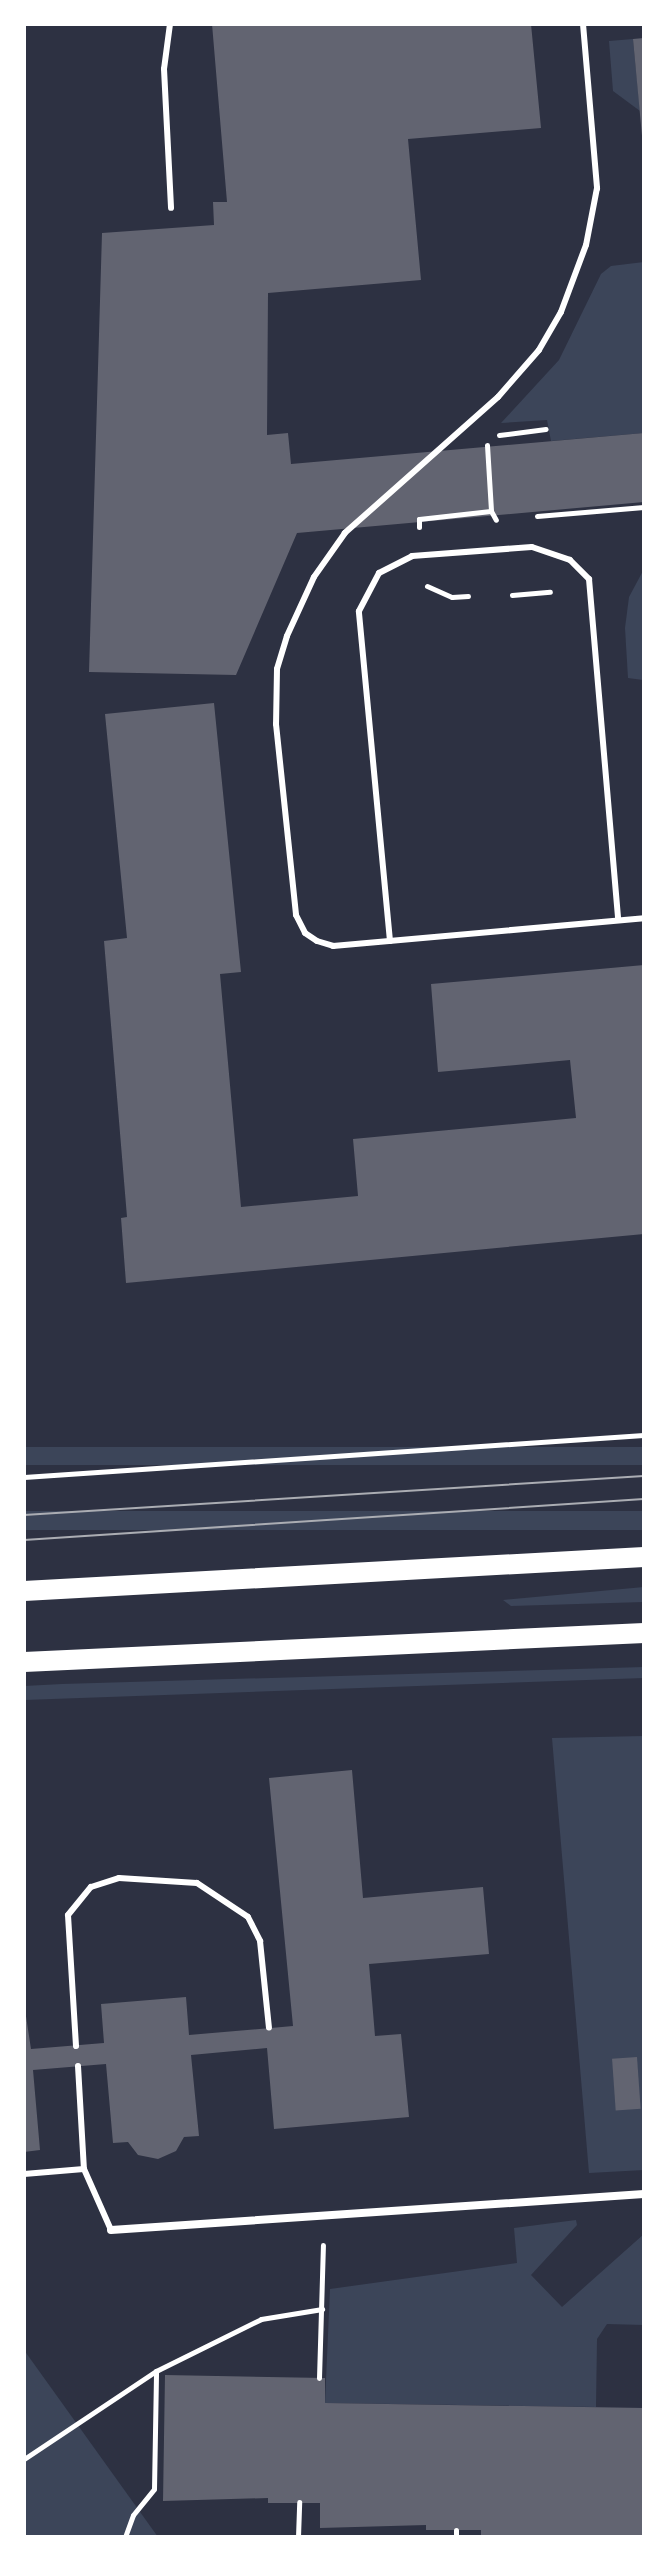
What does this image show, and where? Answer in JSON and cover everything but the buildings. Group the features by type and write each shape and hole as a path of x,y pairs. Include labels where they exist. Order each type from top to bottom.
{"main road":[{"path":"24,1591 644,1557"},
{"path":"24,1662 644,1633"}],"street":[{"path":"111,2230 644,2194"}],"lane":[{"path":"170,24 164,69 171,208"},
{"path":"583,24 597,188 586,245 561,312 539,350 498,397 345,533 297,611 277,669 276,724 300,925 317,941 333,946 644,918"},
{"path":"390,941 359,611 379,573 412,556 532,547 570,560 589,579 618,920"},
{"path":"76,2046 68,1915 91,1887 119,1878 197,1883 248,1917 260,1941 269,2028"},
{"path":"78,2066 84,2169 111,2230"},
{"path":"24,2174 84,2169"}],"path":[{"path":"507,519 492,521 487,444 491,436 546,429"},
{"path":"522,518 644,507"},
{"path":"420,537 419,519 491,511"},
{"path":"422,573 423,586 439,588 452,597 468,596"},
{"path":"512,595 550,592"},
{"path":"24,1477 644,1435"},
{"path":"319,2378 324,2216"},
{"path":"24,2459 156,2371 261,2319 322,2309"},
{"path":"125,2537 133,2515 154,2489 156,2371"},
{"path":"298,2537 299,2502"}],"shaded area":[{"path":"633,39 640,111 613,91 609,41"},
{"path":"644,262 644,433 551,441 547,420 501,423 559,360 601,274 611,266"},
{"path":"644,569 643,680 628,678 625,628 629,597"},
{"path":"24,1447 644,1447 644,1465 24,1465"},
{"path":"24,1511 644,1511 644,1530 24,1530"},
{"path":"644,1587 644,1602 511,1606 503,1600"},
{"path":"644,1667 644,1678 24,1700 24,1686"},
{"path":"644,1736 644,2170 589,2173 552,1738"},
{"path":"576,2220 577,2225 531,2275 562,2307 644,2234 644,2325 607,2324 597,2339 596,2407 325,2403 330,2289 517,2263 514,2228"},
{"path":"24,2350 158,2537 24,2537"}],"tram line":[{"path":"24,1515 644,1476"},
{"path":"24,1540 644,1499"}]}
